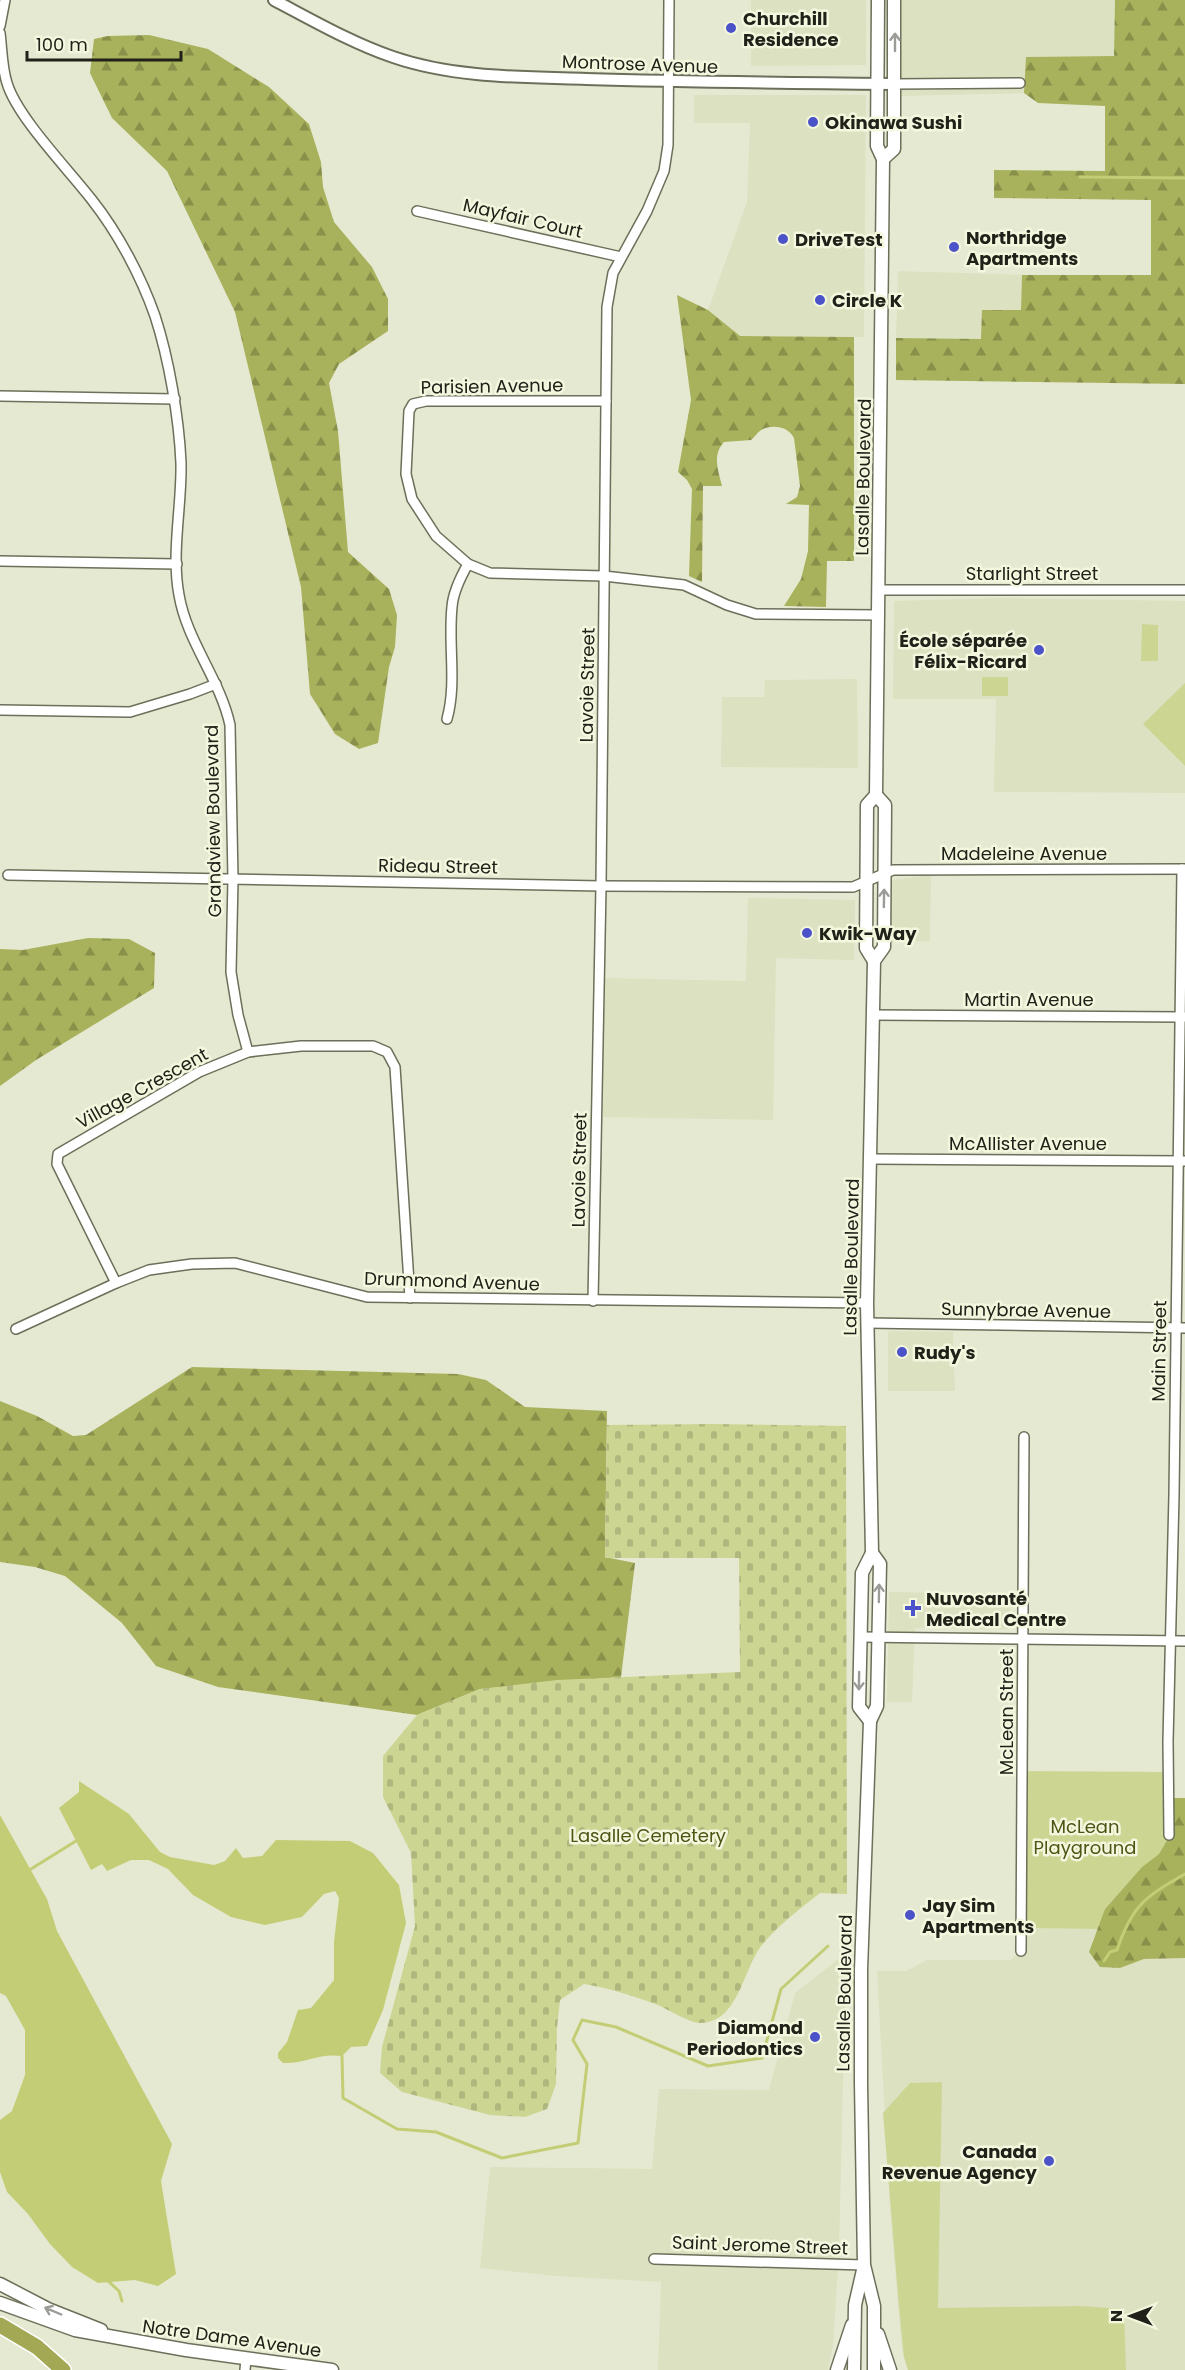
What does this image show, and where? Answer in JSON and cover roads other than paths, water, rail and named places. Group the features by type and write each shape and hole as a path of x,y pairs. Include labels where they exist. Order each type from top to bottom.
{"highway":[{"path":"0,2325 37,2347 63,2370"}],"main road":[{"name":"Lasalle Boulevard","path":"870,1721 859,1707 862,1573 872,1553 867,1303 874,962 866,948 866,881 867,805 876,795 879,615 883,159 877,146 878,0"},
{"name":"Lasalle Boulevard","path":"883,159 894,148 894,0"},
{"name":"Lasalle Boulevard","path":"874,962 884,947 885,873 885,805 876,795"},
{"name":"Lasalle Boulevard","path":"872,1553 880,1564 877,1706 870,1721 861,1970 864,2265 874,2306 874,2370"},
{"name":"Lasalle Boulevard","path":"854,2370 855,2305 864,2265"},
{"name":"Notre Dame Avenue","path":"0,2284 48,2309 127,2341"},
{"name":"Notre Dame Avenue","path":"0,2303 75,2330 127,2341 245,2364 332,2370"},
{"path":"837,2370 855,2316"},
{"path":"874,2323 890,2370"}],"street":[{"path":"0,26 5,0"},
{"name":"Montrose Avenue","path":"274,0 392,57 426,66 492,76 668,82 1020,83"},
{"name":"Lavoie Street","path":"593,1301 601,885 607,307 613,273 647,211 664,171 668,145 669,0"},
{"name":"Grandview Boulevard","path":"0,33 7,83 19,109 95,203 129,257 155,316 175,399 181,464 178,595 187,624 225,704 230,725 233,879 231,972 238,1015 248,1052"},
{"name":"Mayfair Court","path":"417,211 621,257"},
{"path":"0,396 175,399"},
{"name":"Parisien Avenue","path":"606,400 426,400 413,404 409,411 406,474 412,499 436,536 468,564 490,573 604,576 684,585 727,605 756,614 879,615"},
{"path":"0,561 177,564"},
{"path":"447,719 452,702 452,607 459,580 468,564"},
{"name":"Starlight Street","path":"879,590 1185,590"},
{"path":"0,710 130,712 216,684"},
{"name":"Madeleine Avenue","path":"866,881 893,870 1183,869"},
{"name":"Main Street","path":"1169,1835 1168,1741 1181,1328 1183,869"},
{"name":"Rideau Street","path":"8,874 601,885 853,887 866,881"},
{"name":"Martin Avenue","path":"873,1015 1182,1017"},
{"name":"Village Crescent","path":"116,1283 57,1164 58,1154 196,1073 248,1052 301,1046 373,1046 387,1052 395,1067 410,1298"},
{"name":"McAllister Avenue","path":"870,1159 1182,1161"},
{"name":"Drummond Avenue","path":"16,1329 149,1270 192,1264 235,1263 367,1297 867,1303"},
{"name":"Sunnybrae Avenue","path":"867,1323 1181,1328"},
{"name":"McLean Street","path":"1021,1951 1024,1437"},
{"path":"1174,1495 1185,1495"},
{"path":"860,1637 1185,1641"},
{"name":"Saint Jerome Street","path":"654,2259 864,2265"}],"waterway":[{"path":"1080,177 1185,178"},
{"path":"31,1869 76,1841"},
{"path":"1104,1961 1110,1952 1117,1950 1128,1923 1141,1904 1159,1889 1185,1874"},
{"path":"342,2056 343,2098 397,2129 436,2132 502,2158 578,2143 587,2064 573,2040 582,2020 616,2027 708,2066 762,2058 781,1989 828,1946"},
{"path":"108,2281 119,2291 122,2301"}],"place":[{"name":"Churchill Residence","path":"731,28"},
{"name":"Okinawa Sushi","path":"813,122"},
{"name":"DriveTest","path":"783,239"},
{"name":"Northridge Apartments","path":"954,247"},
{"name":"Circle K","path":"820,300"},
{"name":"École séparée Félix-Ricard","path":"1039,650"},
{"name":"Kwik-Way","path":"807,933"},
{"name":"Rudy's","path":"902,1352"},
{"name":"Nuvosanté Medical Centre","path":"913,1608"},
{"name":"Jay Sim Apartments","path":"910,1915"},
{"name":"Diamond Periodontics","path":"815,2037"},
{"name":"Canada Revenue Agency","path":"1049,2161"}],"park label":[{"name":"Lasalle Cemetery","path":"648,1835"},
{"name":"McLean Playground","path":"1085,1836"}]}
